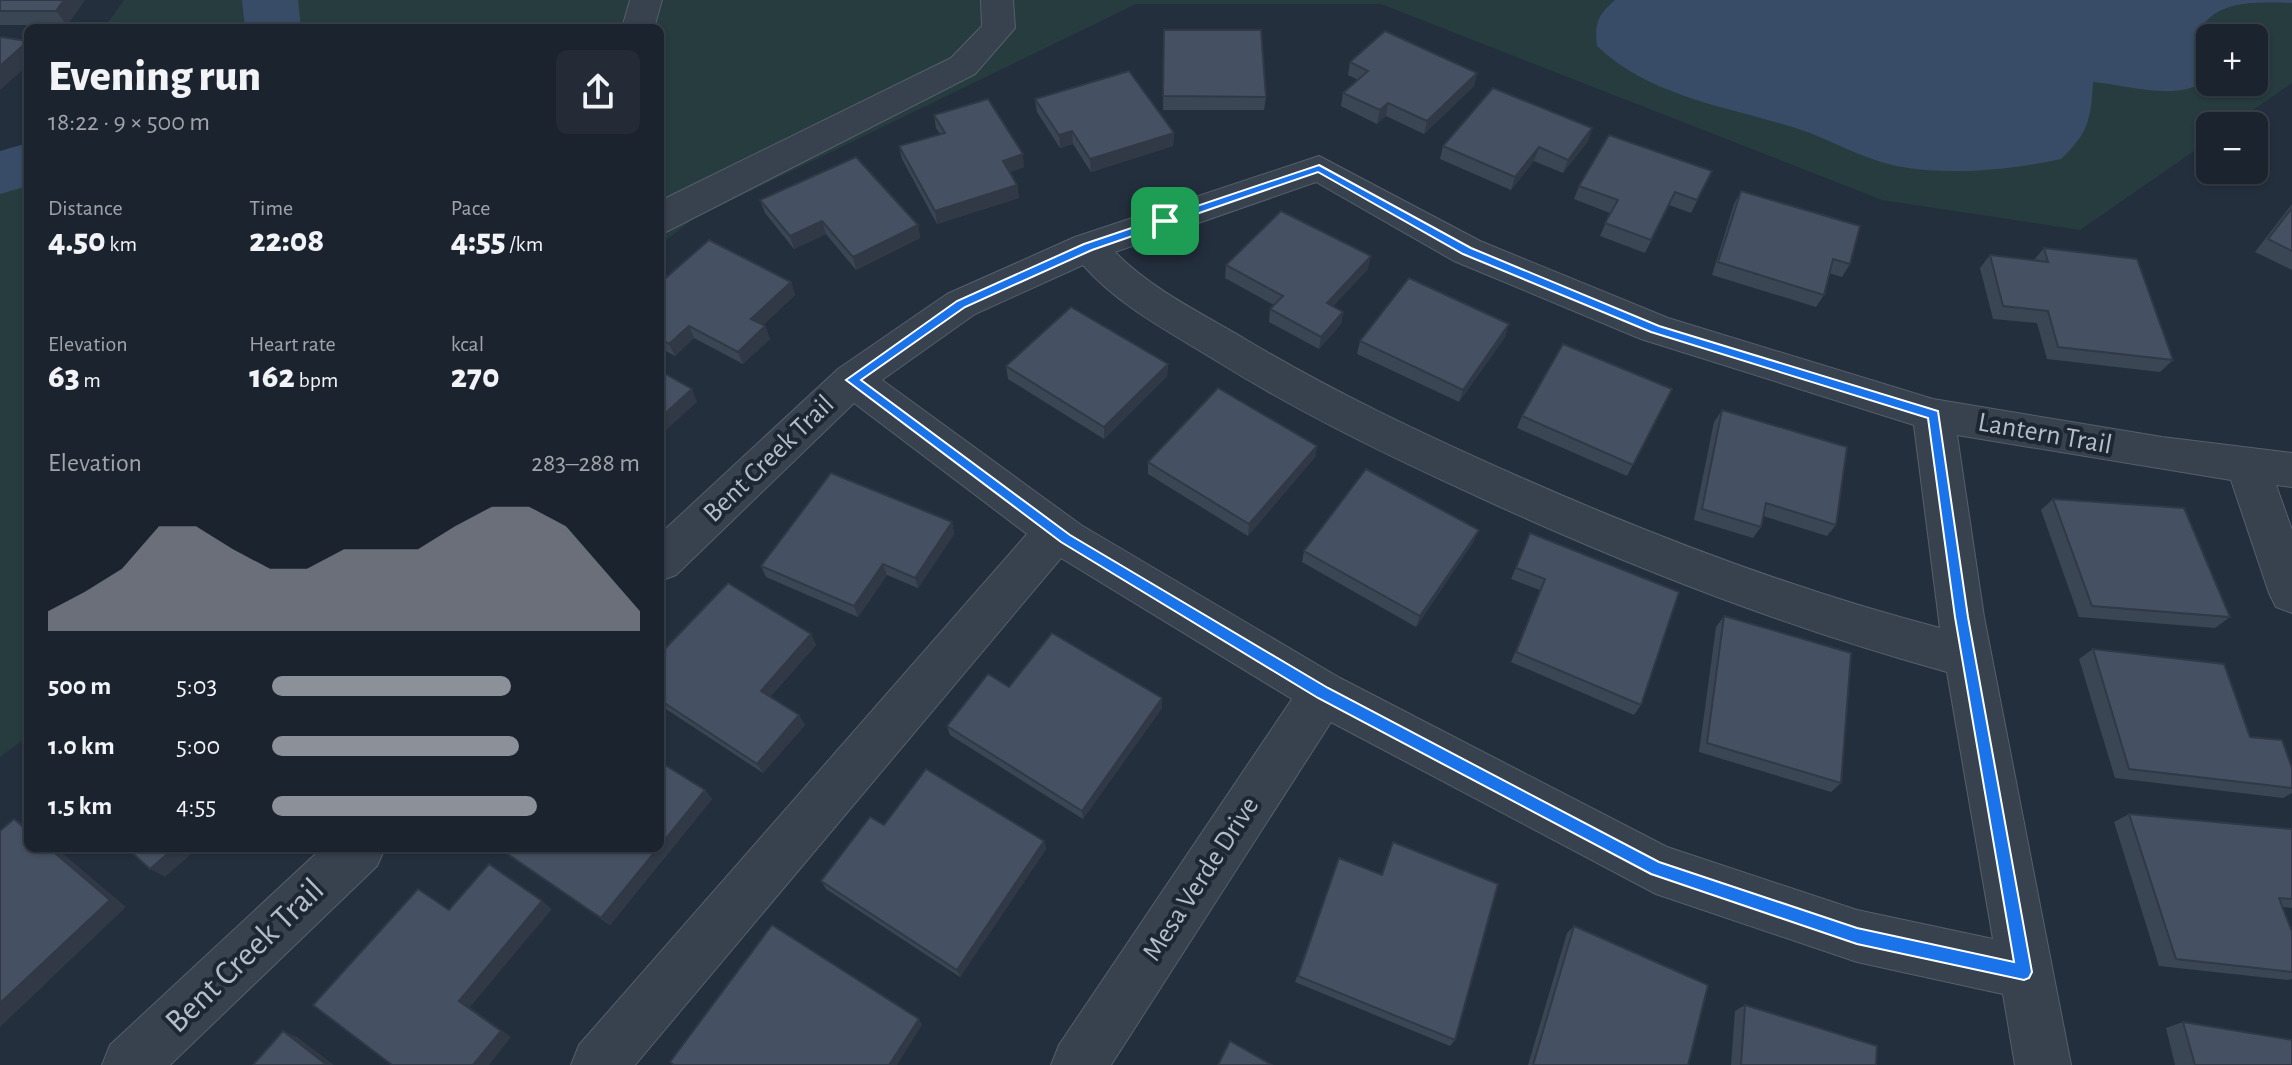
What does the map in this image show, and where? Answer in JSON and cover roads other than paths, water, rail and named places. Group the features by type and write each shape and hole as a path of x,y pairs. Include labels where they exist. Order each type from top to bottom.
{"street":[{"path":"639,24 646,0"},
{"path":"666,204 963,66 999,28 997,0"},
{"name":"Bent Creek Trail","path":"664,558 852,380 961,304 1088,247 1319,168"},
{"name":"Lantern Trail","path":"1319,168 1467,251 1655,329 1933,415 2162,454 2292,470"},
{"path":"1088,247 1115,276 1139,294 1284,383 1446,463 1624,543 1862,628 1969,657"},
{"path":"852,380 1056,532 1323,693 1656,869 1857,936 2024,972"},
{"path":"1933,415 1969,657 2043,1065"},
{"path":"2247,464 2292,593"},
{"path":"599,1065 1056,532"},
{"name":"Mesa Verde Drive","path":"1079,1065 1323,693"},
{"name":"Bent Creek Trail","path":"130,1065 355,852"}],"water":[{"path":"1615,0 2292,0 2292,3 2233,6 2221,10 2204,24 2196,24 2195,87 2167,91 2093,82 2087,124 2078,141 2061,159 2000,169 1958,171 1916,169 1885,163 1810,133 1698,100 1644,79 1597,46 1598,20"}],"waterway":[{"path":"270,0 273,24"},
{"path":"0,173 24,165"}]}
